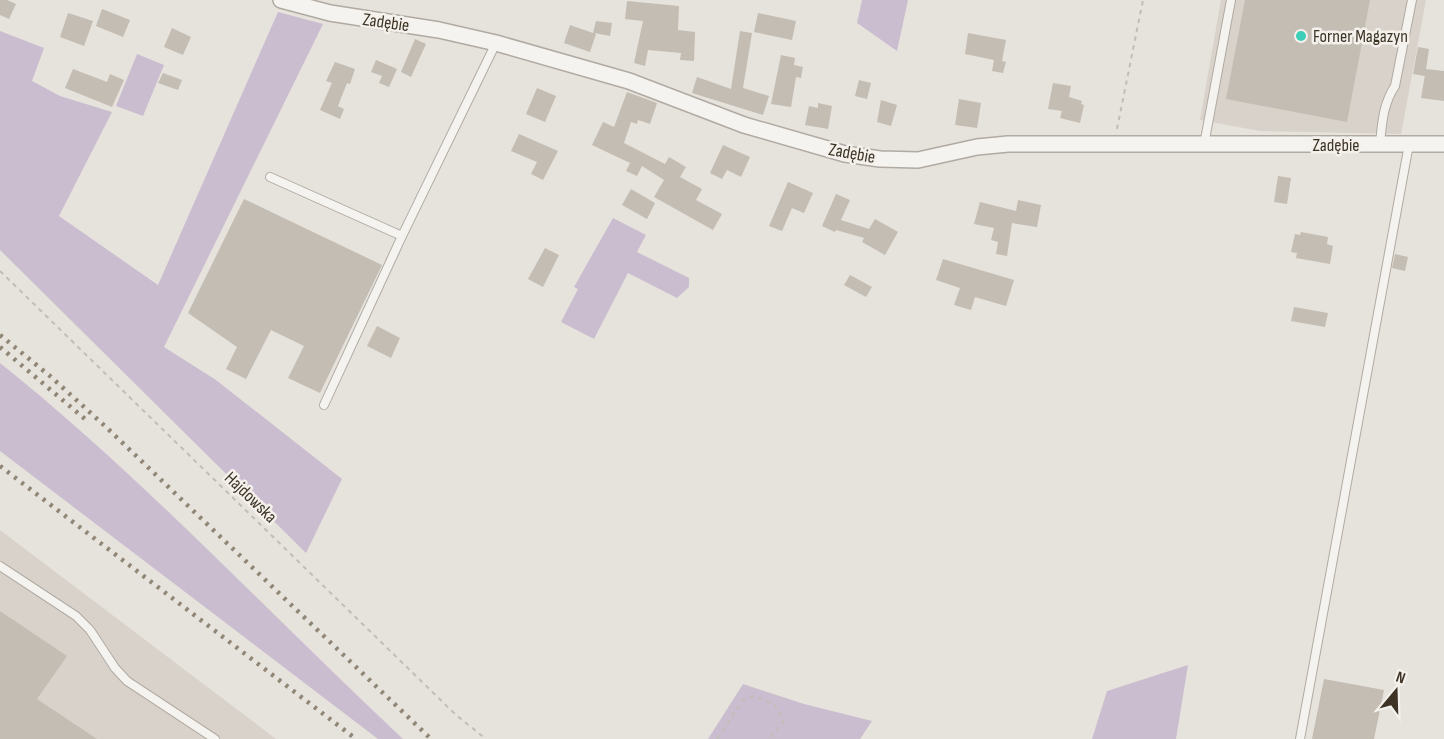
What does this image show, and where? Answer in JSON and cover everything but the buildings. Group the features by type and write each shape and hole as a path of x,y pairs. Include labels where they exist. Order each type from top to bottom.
{"street":[{"name":"Zadębie","path":"281,0 330,13 428,28 496,43 629,81 744,125 861,157 918,160 991,146 1444,144"}],"lane":[{"path":"1204,145 1231,0"},
{"path":"1380,144 1384,108 1395,86 1412,0"},
{"path":"324,405 402,236 496,43"},
{"path":"1300,739 1409,144"},
{"path":"270,177 402,236"},
{"path":"0,566 76,616 90,630 115,668 127,681 214,739"}],"path":[{"path":"1114,145 1143,0"},
{"name":"Hajdowska","path":"0,271 456,715 486,739"},
{"path":"717,739 742,700 754,696 774,704 784,721 769,739"}],"shaded area":[{"path":"862,0 908,0 897,51 857,23"},
{"path":"1221,0 1426,0 1401,134 1260,131 1200,120"},
{"path":"278,12 323,24 164,347 216,380 342,479 306,553 0,250 0,31 44,48 32,81 60,96 112,112 59,216 158,285"},
{"path":"137,54 164,65 143,116 116,106"},
{"path":"613,218 646,235 637,252 689,278 689,287 677,298 628,273 594,339 561,322 578,289 574,287"},
{"path":"0,363 105,453 403,739 378,739 0,451"},
{"path":"0,530 276,739 0,739"},
{"path":"1188,665 1176,739 1092,739 1107,691"},
{"path":"743,684 804,704 872,721 860,739 708,739"}],"railway":[{"path":"0,335 50,376 106,427 431,739"},
{"path":"0,347 85,419"},
{"path":"0,466 356,739"}],"place":[{"name":"Forner Magazyn","path":"1301,36"}]}
